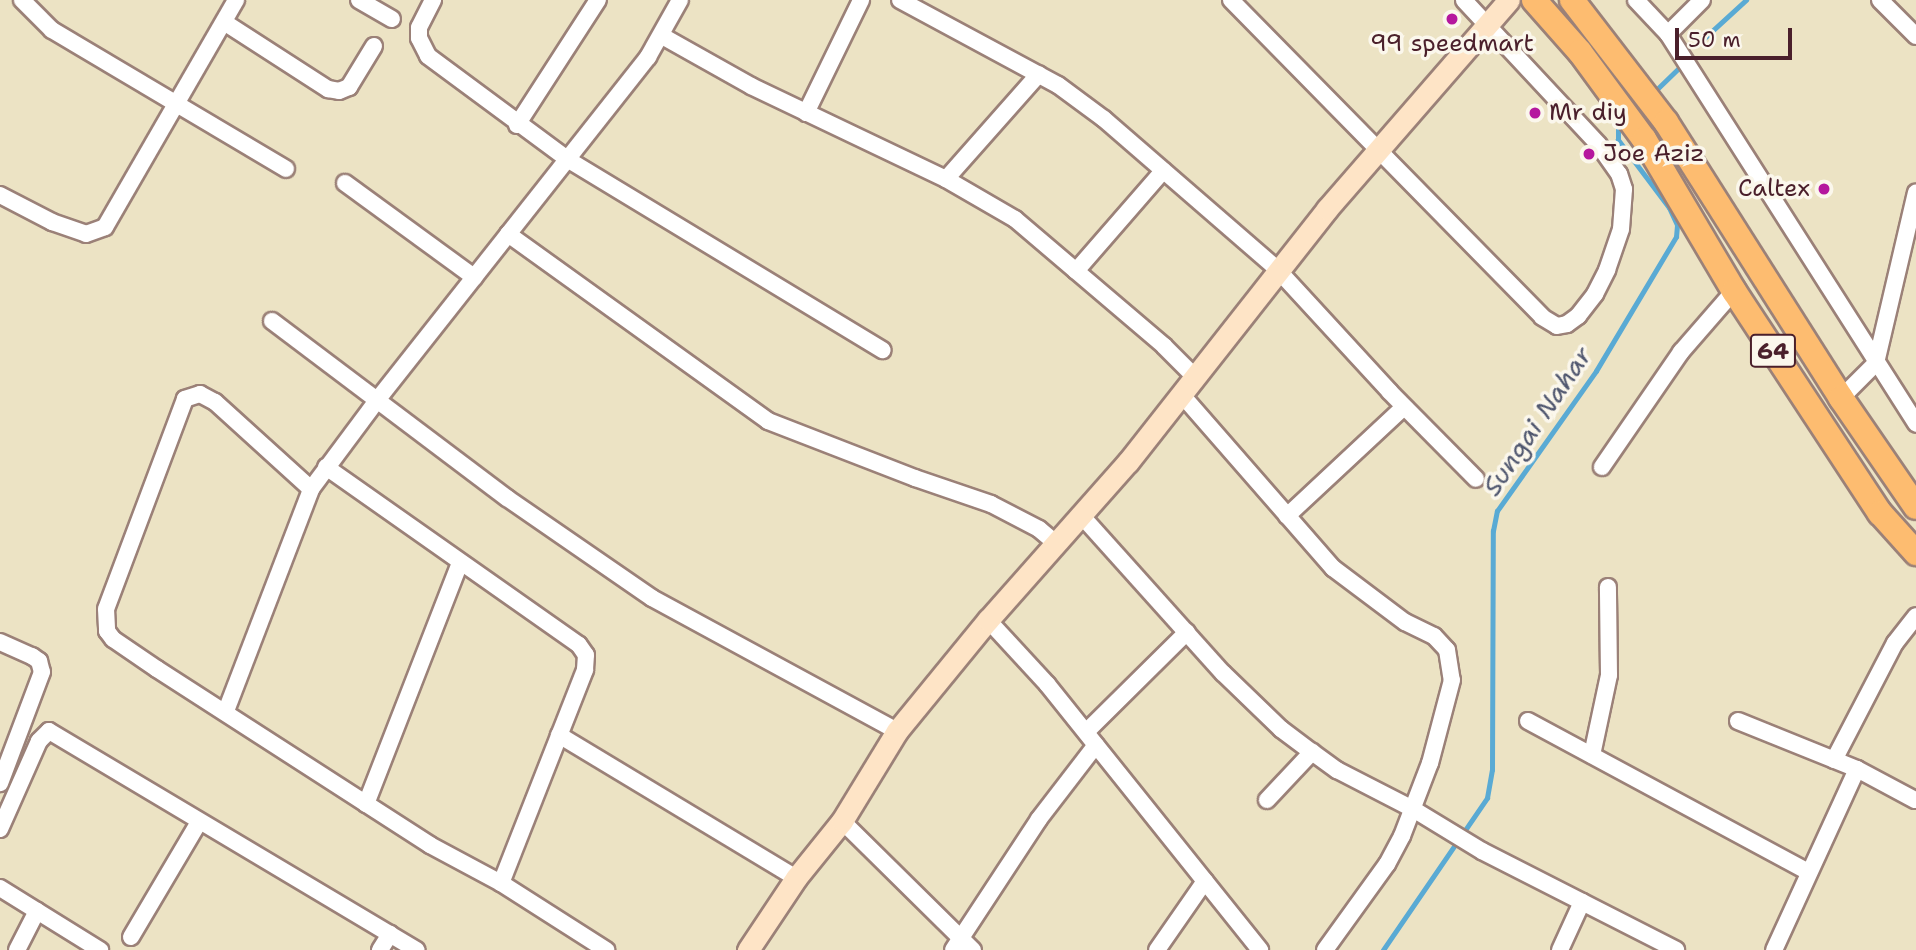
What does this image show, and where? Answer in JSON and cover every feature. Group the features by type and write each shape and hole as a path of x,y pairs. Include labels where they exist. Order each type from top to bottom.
{"main road":[{"name":"64","path":"1534,0 1570,39 1644,139 1734,291 1880,513 1916,553"},
{"path":"1548,0 1564,17 1570,39"},
{"name":"64","path":"1572,0 1632,74 1666,122 1841,398 1916,508"}],"street":[{"path":"0,195 52,222 86,234 97,232 112,220 236,0"},
{"path":"359,0 392,19"},
{"path":"433,0 419,28 419,38 428,56 517,125 567,159 883,350"},
{"path":"517,125 598,0"},
{"path":"226,711 311,489 378,399 662,36 680,0"},
{"path":"806,113 861,0"},
{"path":"900,0 1039,74 1104,119 1277,269 1404,407 1476,479"},
{"path":"1231,0 1542,317 1557,326 1567,324 1578,316 1595,294 1607,271 1621,229 1624,189 1619,174 1599,145 1464,0"},
{"path":"748,950 796,878 842,821 897,731 988,620 1057,544 1182,395 1193,375 1277,269 1378,148 1509,0"},
{"path":"1636,0 1668,34 1916,424"},
{"path":"1668,34 1702,0"},
{"path":"1880,0 1916,36"},
{"path":"26,2 52,30 286,169"},
{"path":"224,22 328,89 339,91 349,86 374,46"},
{"path":"662,36 806,113 946,179 1015,219 1164,346 1193,375"},
{"path":"946,179 1039,74"},
{"path":"1076,271 1163,171"},
{"path":"345,183 474,276"},
{"path":"1841,398 1876,363 1916,193"},
{"path":"508,234 768,421 915,478 991,504 1039,529 1057,544"},
{"path":"1602,467 1696,332 1734,291"},
{"path":"272,321 507,498 652,598 897,731"},
{"path":"311,489 215,402 200,394 185,399 106,609 105,624 113,639 430,845 502,883 606,950"},
{"path":"1182,395 1333,568 1405,622 1434,636 1447,650 1452,680 1430,763 1413,809 1387,864 1325,950"},
{"path":"1287,516 1404,407"},
{"path":"326,467 579,645 586,655 585,670 502,883"},
{"path":"1081,515 1264,713 1312,752 1337,770 1413,809 1482,850 1676,950"},
{"path":"366,804 460,563"},
{"path":"1591,755 1609,676 1608,587"},
{"path":"1835,760 1895,643 1916,616"},
{"path":"988,620 1047,684 1260,950"},
{"path":"956,944 1091,738 1187,632"},
{"path":"0,642 32,656 38,661 42,672 0,785 16,795"},
{"path":"1528,721 1808,872"},
{"path":"1738,721 1857,769 1915,800"},
{"path":"0,829 39,741 49,731 417,950"},
{"path":"559,735 796,878"},
{"path":"1267,800 1312,752"},
{"path":"1774,950 1857,769"},
{"path":"842,821 956,944 973,950"},
{"path":"131,937 199,822"},
{"path":"1157,950 1205,881"},
{"path":"0,888 100,950"},
{"path":"1560,950 1582,902"},
{"path":"17,950 37,911"},
{"path":"380,950 390,934"}],"waterway":[{"name":"Sungai Nahar","path":"1698,44 1746,0"},
{"name":"Sungai Nahar","path":"1653,93 1678,69"},
{"name":"Sungai Nahar","path":"1383,950 1487,798 1492,770 1493,531 1497,511 1596,371 1676,237 1677,225 1669,208 1618,140 1618,126 1621,123"}],"place":[{"name":"99 speedmart","path":"1452,19"},
{"name":"Mr diy","path":"1535,113"},
{"name":"Joe Aziz","path":"1589,154"},
{"name":"Caltex","path":"1824,189"}]}
